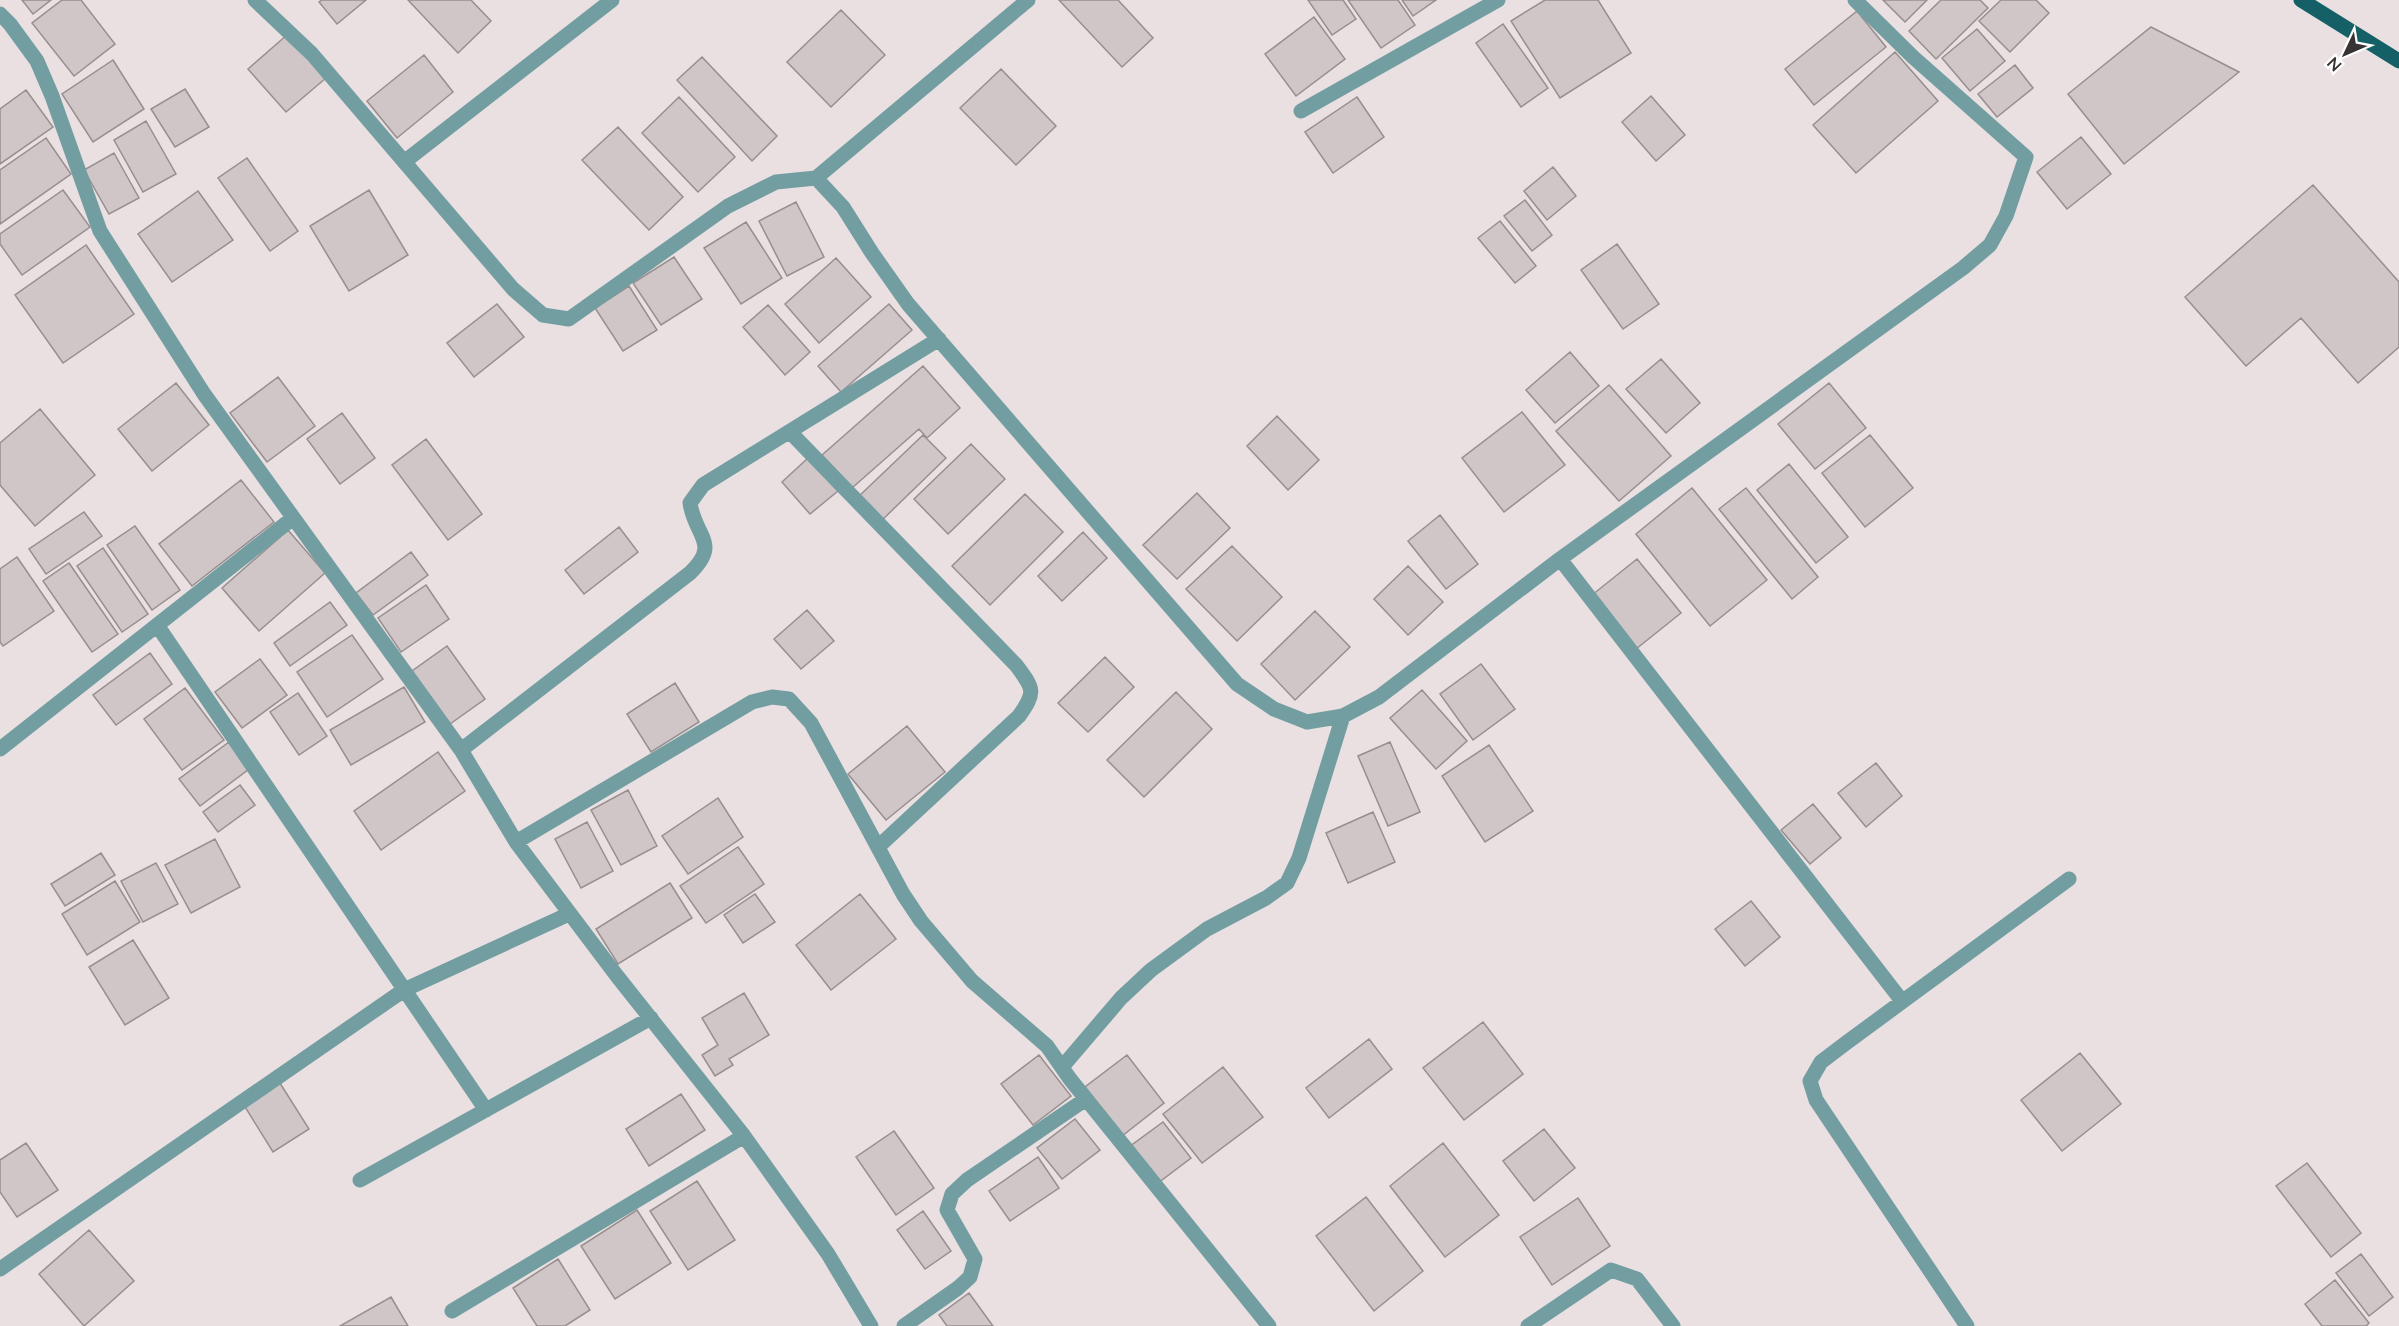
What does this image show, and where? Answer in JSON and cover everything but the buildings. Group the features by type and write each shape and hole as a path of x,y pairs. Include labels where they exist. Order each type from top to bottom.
{"main road":[{"path":"2301,0 2399,61"}],"street":[{"path":"255,0 312,54 513,290 543,315 569,319 728,206 776,182 816,178 1028,0"},
{"path":"404,162 612,0"},
{"path":"1301,111 1498,0"},
{"path":"816,178 843,207 908,304 1238,684 1274,709 1307,722 1343,716 1379,697 1560,558 1963,268 1990,245 2006,216 2026,157 1913,57 1855,0"},
{"path":"0,14 37,61 52,96 100,231 204,394 461,750 516,842 569,914 744,1136 828,1254 871,1326"},
{"path":"461,750 704,560 706,543 692,518 690,503 703,485 939,339"},
{"path":"789,432 1016,665 1031,685 1030,701 1019,716 878,847"},
{"path":"0,749 293,518"},
{"path":"1560,558 1902,1001"},
{"path":"157,625 486,1110"},
{"path":"516,842 753,702 772,697 789,699 810,723 903,894 921,921 972,981 1047,1046 1070,1079 1269,1326"},
{"path":"1063,1066 1121,998 1150,970 1207,929 1266,898 1287,883 1299,858 1343,716"},
{"path":"1968,1326 1815,1100 1810,1081 1821,1062 2069,879"},
{"path":"0,1269 404,990 569,914"},
{"path":"360,1180 651,1018"},
{"path":"904,1326 958,1288 970,1276 975,1259 947,1210 952,1194 967,1180 1086,1099"},
{"path":"452,1311 744,1136"},
{"path":"1528,1326 1611,1270 1637,1279 1673,1326"}]}
